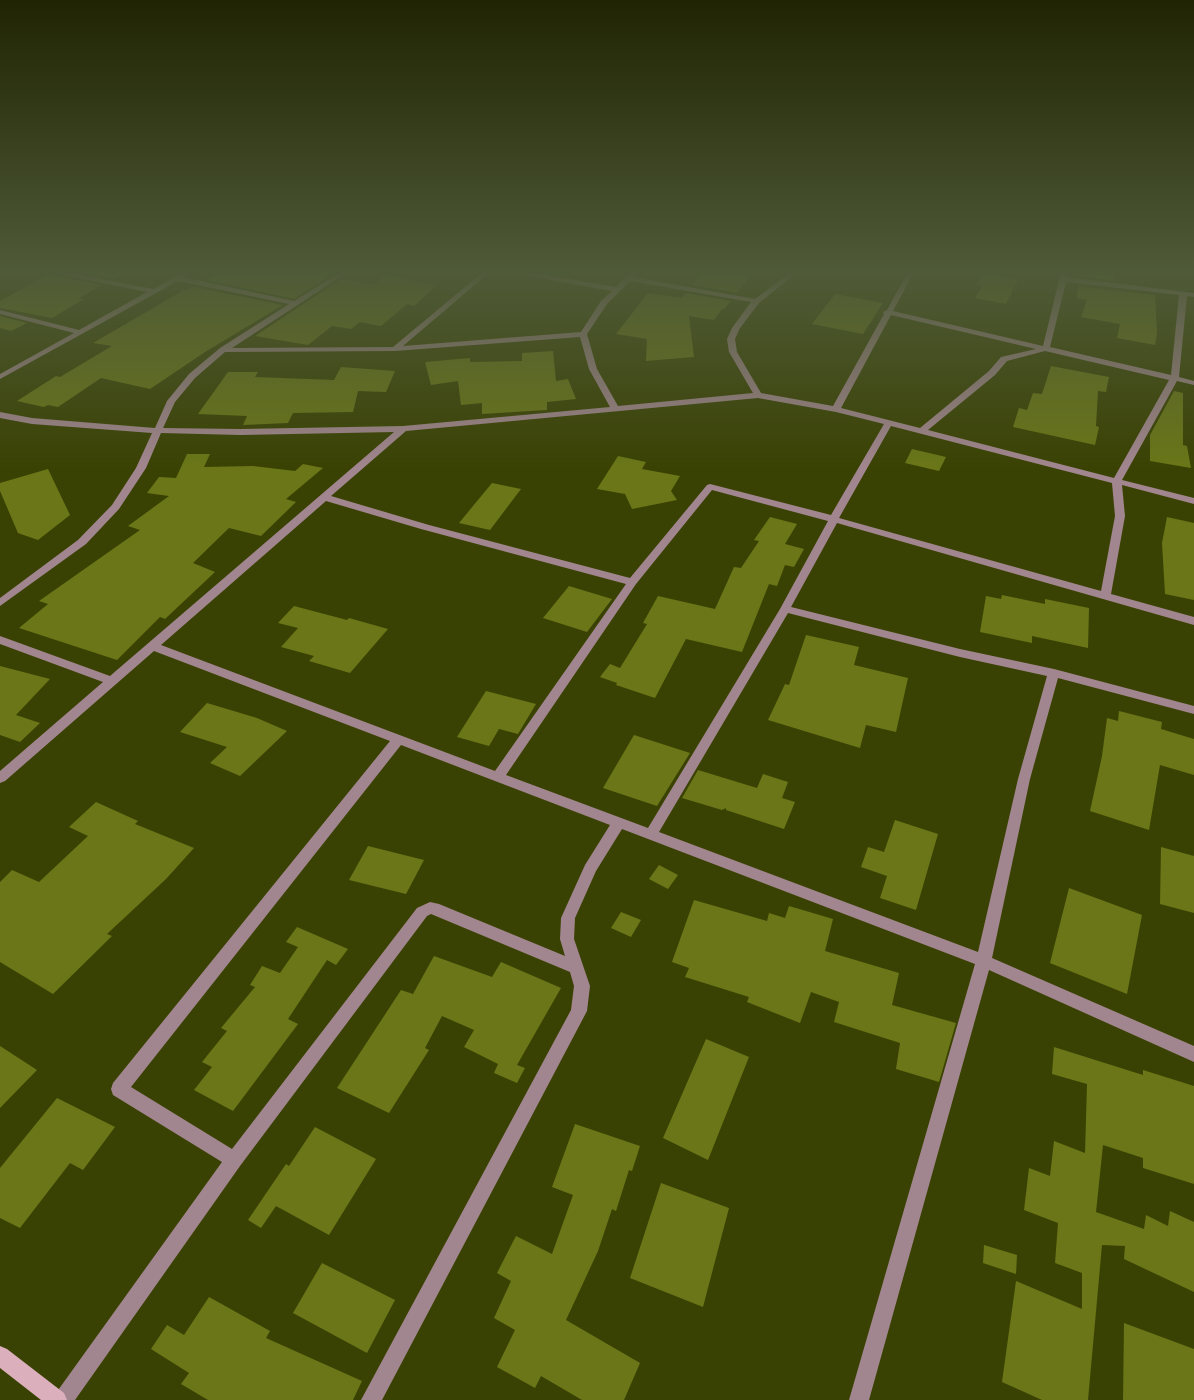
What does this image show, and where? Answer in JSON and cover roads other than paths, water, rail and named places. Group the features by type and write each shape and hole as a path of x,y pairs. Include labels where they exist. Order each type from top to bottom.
{"street":[{"path":"0,377 71,337"},
{"path":"0,603 82,542 116,507 141,468 171,401 192,375 242,337"},
{"path":"395,349 409,337"},
{"path":"223,350 395,349 541,337"},
{"path":"584,337 593,369 615,408"},
{"path":"732,337 733,352 758,395"},
{"path":"836,409 874,337"},
{"path":"996,337 1194,383"},
{"path":"1046,349 1049,337"},
{"path":"1105,596 1120,516 1117,481 1175,378 1179,337"},
{"path":"920,432 992,374 1004,359 1046,349"},
{"path":"0,415 95,428 159,431 403,429 758,395 836,409 1194,501"},
{"path":"650,836 784,609 888,424"},
{"path":"0,778 403,429"},
{"path":"498,776 632,582 710,487 833,519 1194,621"},
{"path":"324,497 425,527 632,582"},
{"path":"784,609 1054,673 1194,710"},
{"path":"0,640 111,681"},
{"path":"152,646 984,961 1194,1054"},
{"path":"859,1400 984,961 1024,779 1054,673"},
{"path":"234,1160 119,1089 399,739"},
{"path":"371,1400 579,1011 582,986 567,939 568,918 590,869 618,824"},
{"path":"63,1400 234,1160 422,912 430,908 439,910 576,968"},
{"path":"0,1356 57,1400"}]}
